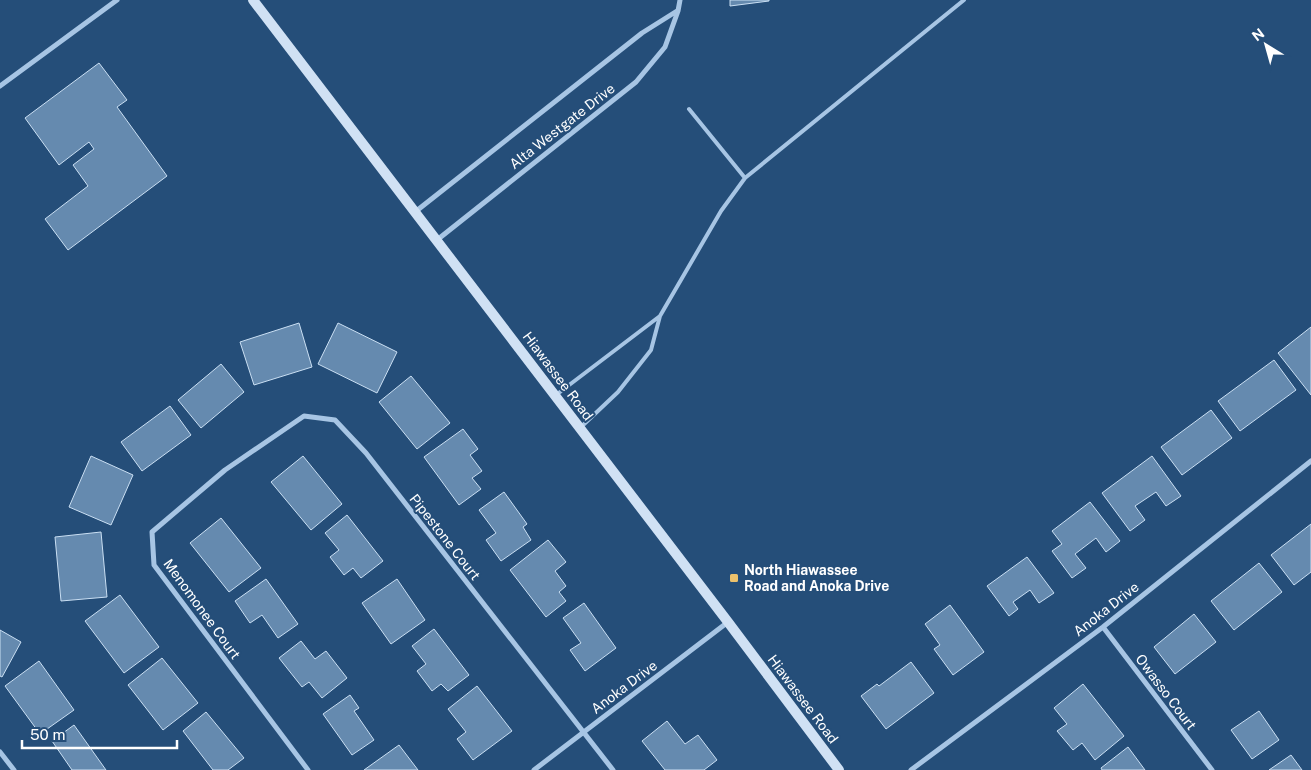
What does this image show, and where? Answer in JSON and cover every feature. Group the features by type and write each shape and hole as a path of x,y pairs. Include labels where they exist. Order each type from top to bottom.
{"main road":[{"name":"Hiawassee Road","path":"253,0 839,770"}],"street":[{"path":"0,86 117,0"},
{"name":"Alta Westgate Drive","path":"436,240 636,82 665,48 680,0"},
{"name":"Alta Westgate Drive","path":"415,212 642,33 678,11"},
{"name":"Pipestone Court","path":"225,470 304,416 336,420 366,453 613,770"},
{"name":"Anoka Drive","path":"911,770 1103,627 1311,461"},
{"name":"Menomonee Court","path":"225,470 152,532 154,565 308,770"},
{"name":"Anoka Drive","path":"534,770 728,622"},
{"name":"Owasso Court","path":"1103,627 1212,770"},
{"path":"0,752 14,770"}],"lane":[{"path":"580,428 618,392 651,350 660,316 722,211 745,178 964,0"},
{"path":"689,109 745,178"},
{"path":"555,395 660,316"}],"building":[{"path":"730,0 769,0 769,1 730,6"},
{"path":"99,63 127,100 117,107 167,176 68,250 45,219 88,186 73,165 94,149 89,142 59,165 25,118"},
{"path":"299,323 312,367 254,385 240,342"},
{"path":"338,323 397,352 377,393 318,364"},
{"path":"1311,327 1311,395 1278,353"},
{"path":"1274,360 1296,390 1240,431 1218,401"},
{"path":"221,364 244,392 201,428 178,400"},
{"path":"411,376 450,423 417,449 379,402"},
{"path":"170,406 191,435 142,471 121,442"},
{"path":"1211,410 1232,438 1182,475 1161,447"},
{"path":"463,429 478,449 470,455 482,471 472,478 481,489 459,505 424,457"},
{"path":"91,456 133,475 111,525 69,507"},
{"path":"303,456 342,504 311,530 271,482"},
{"path":"1152,456 1181,496 1166,506 1156,492 1135,506 1145,520 1130,531 1102,493"},
{"path":"504,492 527,524 523,527 531,540 501,561 486,540 496,533 479,510"},
{"path":"1090,502 1120,541 1106,552 1096,538 1075,554 1086,568 1072,578 1052,551 1062,544 1052,531"},
{"path":"347,515 383,561 361,578 353,568 344,575 330,557 339,550 325,533"},
{"path":"221,518 261,568 229,592 190,543"},
{"path":"1311,524 1311,572 1294,585 1271,555"},
{"path":"101,532 107,597 61,601 55,537"},
{"path":"548,540 566,562 555,571 566,586 559,592 566,601 546,617 510,570"},
{"path":"1027,557 1054,593 1039,603 1030,590 1013,602 1018,609 1009,616 987,586"},
{"path":"1259,563 1282,592 1234,630 1211,601"},
{"path":"266,579 298,624 278,638 262,615 250,623 235,601"},
{"path":"397,579 425,620 391,644 362,603"},
{"path":"120,595 159,647 124,673 85,621"},
{"path":"584,603 616,648 585,671 570,650 581,643 563,618"},
{"path":"950,605 984,652 953,675 934,649 940,645 925,624"},
{"path":"1194,614 1216,642 1175,674 1154,647"},
{"path":"434,629 469,675 448,691 441,684 432,691 417,671 426,664 412,646"},
{"path":"0,630 21,642 2,677 0,676"},
{"path":"301,641 315,659 326,651 347,678 322,698 309,682 302,687 279,658"},
{"path":"162,658 198,703 163,730 128,685"},
{"path":"39,661 74,710 40,734 5,686"},
{"path":"911,662 934,693 886,729 861,696 877,684 879,686"},
{"path":"1083,684 1124,736 1095,760 1082,743 1073,750 1057,731 1067,724 1054,708"},
{"path":"477,686 512,731 473,760 457,739 466,732 448,709"},
{"path":"350,695 359,708 354,711 374,740 352,755 323,714"},
{"path":"1259,711 1279,740 1252,759 1231,730"},
{"path":"206,712 244,758 228,770 213,770 183,731"},
{"path":"667,721 685,744 698,735 717,760 704,770 665,770 642,741"},
{"path":"74,725 106,770 72,770 52,741"},
{"path":"399,745 418,770 364,770"},
{"path":"1128,747 1145,770 1102,770 1101,768"},
{"path":"1291,755 1302,770 1269,770"}],"place":[{"name":"North Hiawassee Road and Anoka Drive","path":"734,578"}]}
